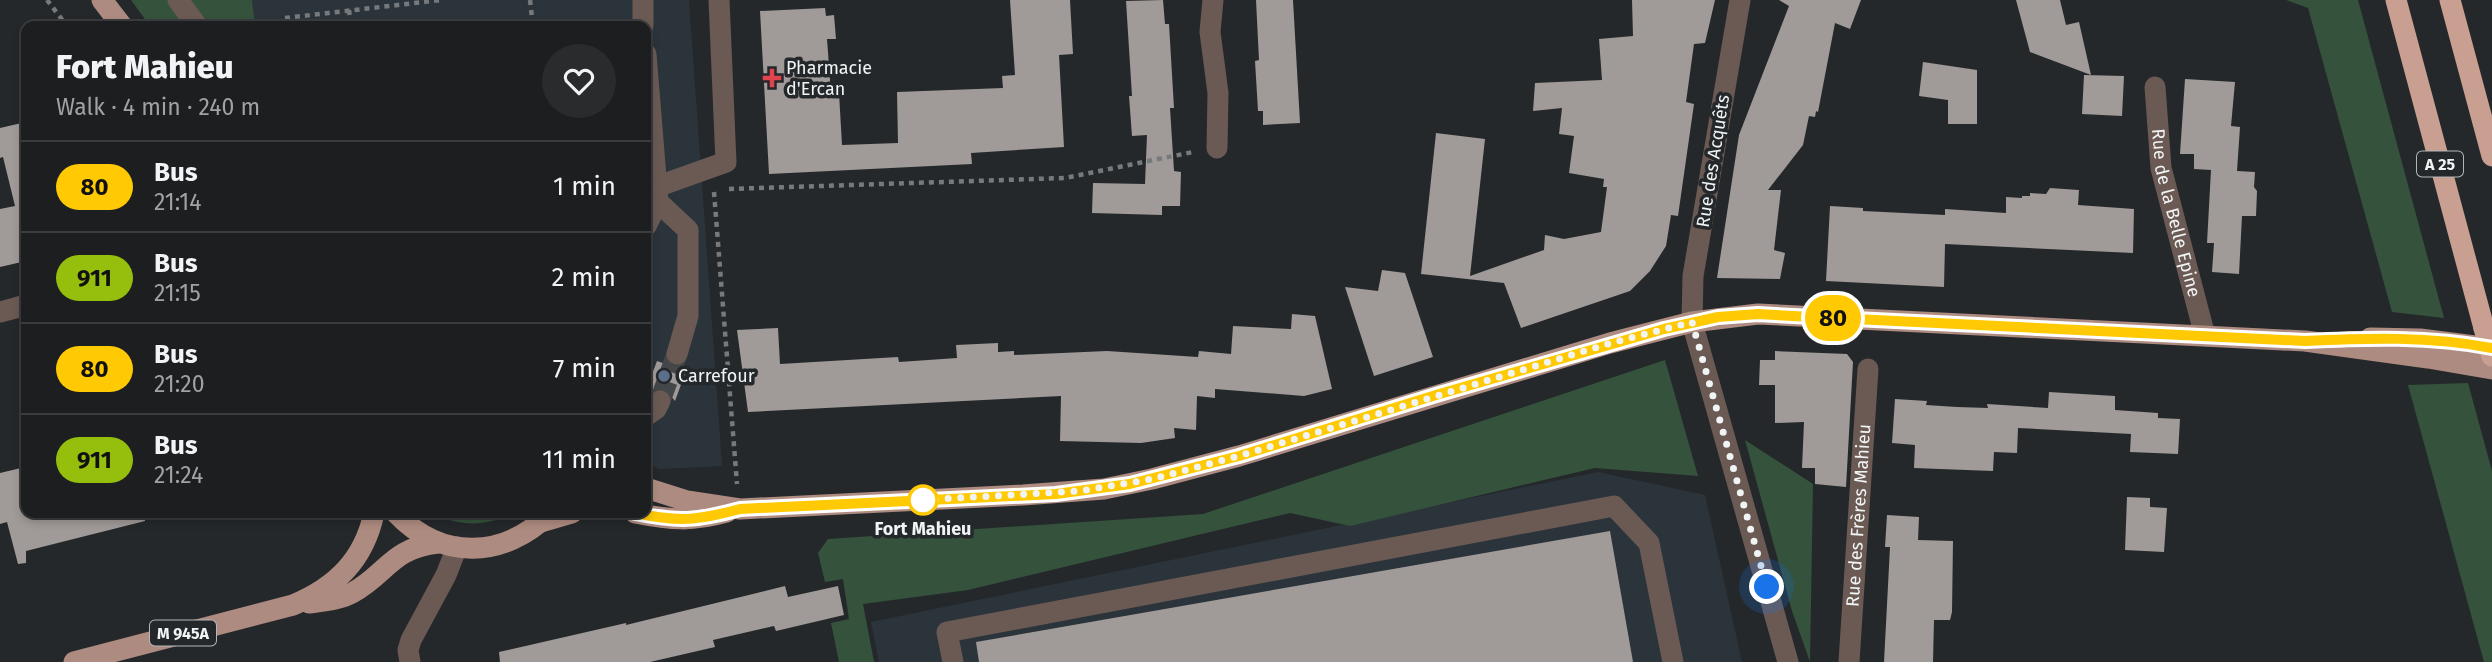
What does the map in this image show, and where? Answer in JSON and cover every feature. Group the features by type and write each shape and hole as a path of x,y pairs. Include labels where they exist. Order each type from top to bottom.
{"highway":[{"name":"A 25","path":"2396,0 2492,356"},
{"path":"2450,0 2492,156"}],"main road":[{"path":"102,0 118,21"},
{"path":"651,516 688,520 740,509 1056,494 1130,484 1239,456 1599,346 1692,322 1758,314 2305,341 2492,369"},
{"path":"2305,341 2420,339 2492,348"},
{"path":"651,490 687,501 740,509"},
{"name":"M 945A","path":"74,662 140,654 293,605 318,594 341,575 360,551 372,518"},
{"path":"401,518 415,531 447,545 495,546 520,537 544,518"},
{"name":"M 945A","path":"293,605 345,596 361,587 406,551 447,545"}],"street":[{"path":"178,0 193,21"},
{"path":"643,0 643,21"},
{"path":"657,195 726,162 719,0"},
{"path":"1213,0 1210,32 1218,93 1217,148"},
{"name":"Rue des Acquêts","path":"1692,322 1693,276 1740,0"},
{"name":"Rue de la Belle Epine","path":"2155,87 2161,167 2205,336"},
{"path":"651,118 657,195 651,212"},
{"path":"657,195 688,230 688,316 677,354"},
{"path":"0,312 21,306"},
{"path":"1692,322 1788,662"},
{"name":"Rue des Frères Mahieu","path":"1849,662 1868,369"},
{"path":"953,662 947,632 1614,506 1649,543 1673,662"},
{"path":"410,662 408,650 411,640 446,575 447,545"}],"path":[{"path":"47,0 63,21"},
{"path":"285,18 441,0"},
{"path":"530,0 532,21"},
{"path":"349,10 350,21"},
{"path":"740,509 714,190 1065,178 1217,148"}],"shaded area":[{"path":"252,0 689,0 722,466 660,469 651,465 651,21 254,21"},
{"path":"1598,472 1705,495 1742,662 879,662 871,622"}],"green space":[{"path":"131,0 252,0 254,21 146,21"},
{"path":"2286,0 2358,0 2444,318 2392,312 2308,8"},
{"path":"1665,360 1698,476 1595,468 1350,526 1290,513 968,590 863,604 874,662 839,662 831,623 849,619 843,579 825,582 818,553 828,539 1203,514"},
{"path":"2468,383 2492,471 2492,662 2484,662 2408,385"},
{"path":"1745,440 1813,484 1810,662 1792,611"},
{"path":"443,518 502,518 473,524"}],"building":[{"path":"1010,0 1070,0 1073,54 1059,55 1064,147 971,153 972,164 769,174 760,11 825,8 826,16 834,15 836,39 827,39 831,93 839,93 842,145 898,143 897,92 1003,88 1002,76 1015,75"},
{"path":"1163,0 1165,24 1169,24 1174,108 1170,108 1174,171 1181,172 1180,206 1162,206 1162,215 1092,213 1093,183 1145,184 1147,135 1132,136 1126,1"},
{"path":"1256,0 1293,0 1300,123 1263,125 1263,111 1258,111 1255,61 1259,60"},
{"path":"1632,0 1715,0 1705,43 1694,44 1686,102 1694,104 1678,216 1671,215 1666,246 1650,271 1630,291 1521,328 1504,283 1421,274 1436,133 1485,139 1470,276 1544,250 1545,235 1564,239 1601,232 1607,187 1603,187 1604,179 1569,173 1574,136 1559,134 1562,108 1533,111 1535,83 1602,80 1599,39 1633,36"},
{"path":"1779,0 1861,0 1850,29 1835,23 1818,112 1816,111 1815,117 1809,116 1803,145 1768,190 1781,190 1774,250 1785,253 1780,279 1717,278 1739,135 1789,6"},
{"path":"2016,0 2060,0 2066,25 2079,22 2091,75 2030,52"},
{"path":"1923,62 1977,70 1977,124 1948,124 1948,100 1919,96"},
{"path":"2084,75 2124,76 2122,116 2082,114"},
{"path":"2185,79 2235,82 2231,126 2240,127 2237,171 2255,172 2254,187 2257,191 2256,216 2242,216 2239,274 2212,272 2214,243 2207,243 2211,170 2194,169 2194,154 2180,154"},
{"path":"21,123 21,262 0,267 0,209 15,206 3,157 0,158 0,128"},
{"path":"2050,188 2079,190 2078,205 2134,209 2133,253 1945,244 1944,287 1826,281 1830,206 1863,208 1863,211 1945,215 1945,209 2006,213 2006,197 2022,198 2030,196 2030,193 2046,194"},
{"path":"1382,270 1405,273 1433,357 1374,376 1345,287 1378,291"},
{"path":"1292,314 1315,316 1332,389 1304,396 1215,389 1215,398 1197,396 1196,430 1174,428 1175,438 1141,443 1060,441 1061,396 748,412 737,330 778,328 780,364 898,357 899,362 957,358 956,345 998,343 998,352 1014,351 1014,355 1107,351 1198,357 1199,351 1231,354 1233,326 1291,329"},
{"path":"1775,351 1847,354 1853,362 1846,487 1815,484 1815,468 1802,468 1804,422 1775,423 1775,385 1759,385 1760,360 1775,360"},
{"path":"657,361 686,371 675,401 665,389 659,388 651,392 651,377"},
{"path":"2049,392 2115,396 2115,410 2158,413 2158,418 2180,419 2178,454 2130,452 2131,434 2018,428 2017,453 1994,452 1993,471 1914,468 1915,445 1892,443 1895,399 1927,401 1926,405 1957,407 1988,408 1987,404 2048,408"},
{"path":"21,468 21,518 145,518 145,521 26,551 26,563 18,564 7,522 0,524 0,473"},
{"path":"2127,497 2150,498 2150,507 2167,508 2164,552 2125,550"},
{"path":"1887,515 1919,517 1918,540 1953,541 1952,612 1950,620 1934,620 1933,662 1884,662 1890,547 1885,547"},
{"path":"1610,531 1633,662 979,662 976,642"},
{"path":"785,586 788,597 838,586 844,615 776,631 774,626 713,640 715,647 650,662 500,662 499,652 626,625"}],"tunnel":[{"path":"660,401 677,354"}],"bus line":[{"name":"80","path":"651,516 688,520 740,509 1056,494 1104,489 1183,472 1611,343 1718,317 1758,314 2305,341 2420,339 2492,348"}],"place":[{"name":"Pharmacie d'Ercan","path":"772,78"},
{"name":"Carrefour","path":"664,376"},
{"name":"Fort Mahieu","path":"923,500"}],"route":[{"path":"923,500 1104,489 1183,472 1611,343 1692,322 1767,587"}]}
